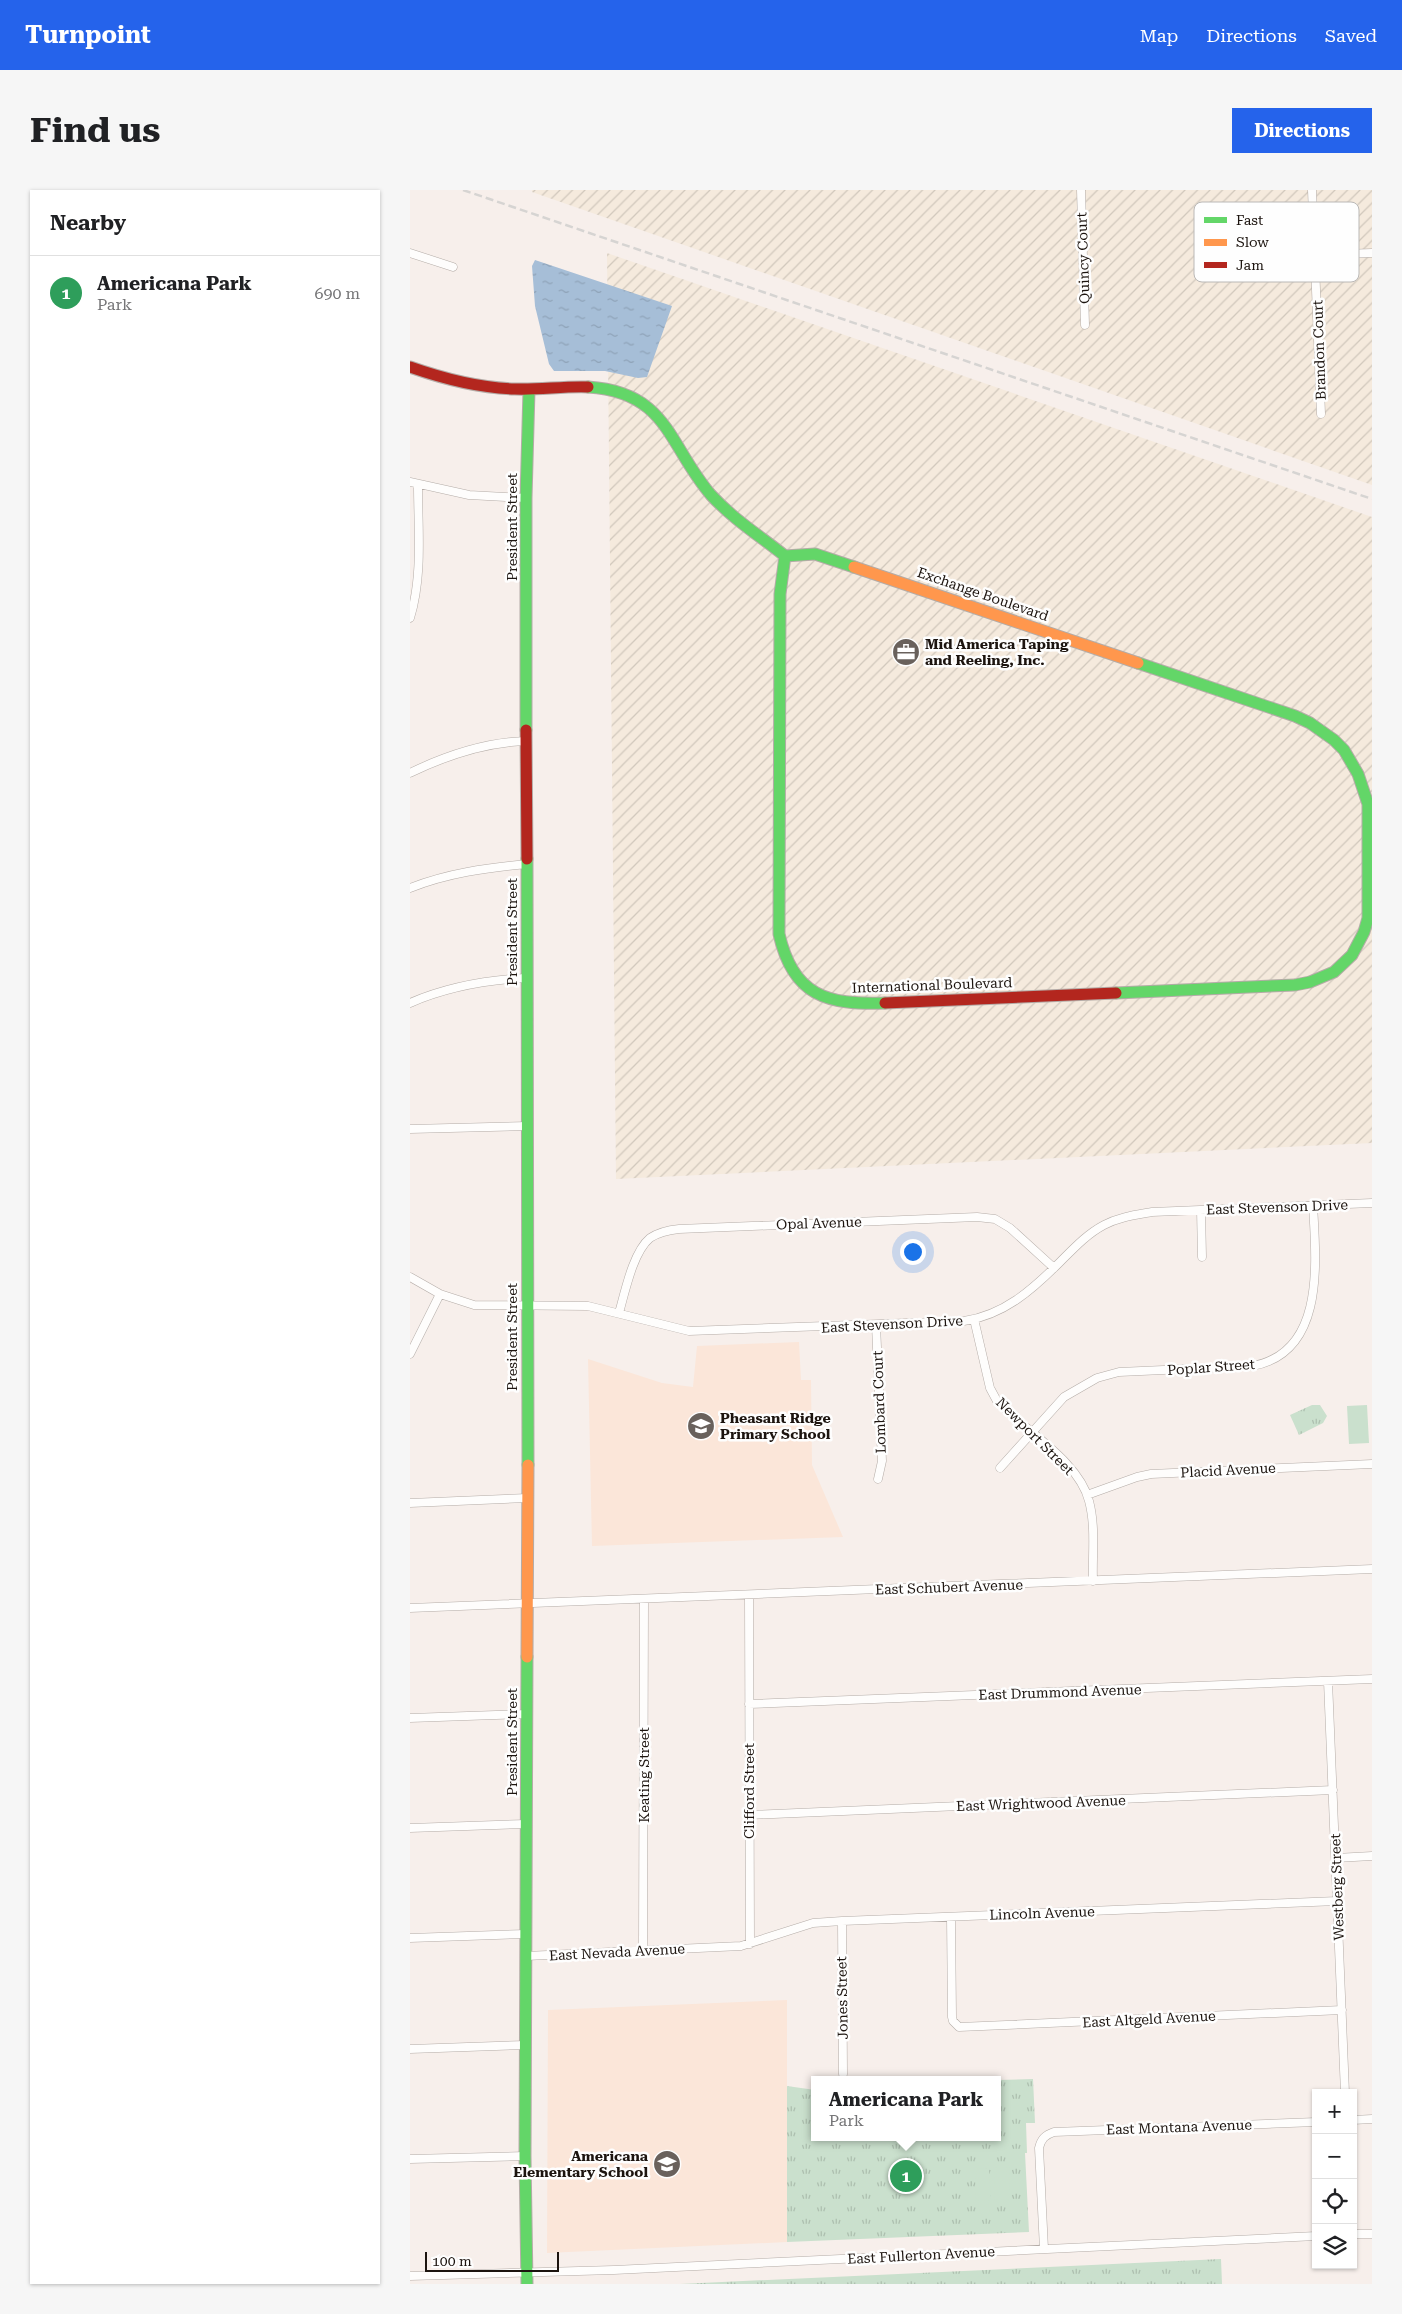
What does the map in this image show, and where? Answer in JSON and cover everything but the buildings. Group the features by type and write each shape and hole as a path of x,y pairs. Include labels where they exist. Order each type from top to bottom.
{"street":[{"name":"Quincy Court","path":"1080,190 1086,325"},
{"path":"410,253 453,268"},
{"path":"1359,254 1372,253"},
{"name":"Brandon Court","path":"1316,282 1321,414"},
{"path":"410,367 445,379 479,386 529,390 614,390 638,400 656,412 672,432 702,483 725,510 785,556"},
{"name":"President Street","path":"527,2278 525,2156 528,1498 526,498 529,390"},
{"path":"410,482 469,495 526,498"},
{"path":"410,618 415,602 418,575 418,485"},
{"name":"Exchange Boulevard","path":"785,556 815,554 828,558 1309,722 1340,744 1356,767 1364,786 1368,804 1370,880"},
{"name":"International Boulevard","path":"785,556 780,594 779,934 786,961 793,974 797,980 816,994 833,1002 853,1004 1308,983 1333,973 1344,965 1359,948 1365,934 1368,918 1370,880"},
{"path":"410,773 435,761 475,748 527,740"},
{"path":"410,888 470,871 527,864"},
{"path":"410,1003 438,992 471,984 526,978"},
{"path":"410,1129 527,1126"},
{"name":"East Stevenson Drive","path":"410,1277 440,1294 474,1305 588,1306 689,1331 876,1325 974,1319 1000,1311 1021,1298 1092,1232 1122,1217 1152,1212 1372,1203"},
{"name":"Poplar Street","path":"1000,1468 1033,1434 1064,1397 1097,1378 1120,1372 1252,1366 1269,1361 1287,1351 1294,1342 1309,1310 1316,1285 1313,1205"},
{"path":"1201,1210 1202,1257"},
{"name":"Opal Avenue","path":"619,1313 640,1251 650,1239 664,1231 679,1229 977,1217 995,1219 1010,1228 1054,1268"},
{"path":"410,1354 440,1294"},
{"name":"Newport Street","path":"974,1319 990,1388 997,1401 1068,1466 1087,1495 1092,1515 1093,1581"},
{"name":"Lombard Court","path":"876,1325 882,1461 878,1479"},
{"name":"Placid Avenue","path":"1087,1495 1137,1476 1151,1474 1372,1464"},
{"path":"410,1503 528,1498"},
{"name":"East Schubert Avenue","path":"410,1608 1372,1570"},
{"name":"Clifford Street","path":"749,1595 750,1944"},
{"name":"Keating Street","path":"644,1599 644,1950"},
{"name":"East Drummond Avenue","path":"749,1704 1372,1679"},
{"name":"Westberg Street","path":"1328,1681 1345,2089"},
{"path":"410,1718 527,1714"},
{"name":"East Wrightwood Avenue","path":"750,1815 1333,1790"},
{"path":"410,1828 526,1824"},
{"path":"1336,1858 1372,1856"},
{"name":"Lincoln Avenue","path":"750,1944 814,1923 1337,1901"},
{"name":"East Altgeld Avenue","path":"951,1917 952,2017 955,2024 963,2027 1342,2010"},
{"name":"Jones Street","path":"842,1921 843,2074"},
{"path":"410,1938 526,1934"},
{"name":"East Nevada Avenue","path":"526,1956 709,1948 750,1944"},
{"path":"410,2049 526,2044"},
{"path":"1357,2120 1372,2119"},
{"name":"East Montana Avenue","path":"1044,2249 1039,2148 1043,2137 1054,2132 1312,2122"},
{"path":"410,2160 525,2156"},
{"path":"1357,2234 1372,2234"},
{"name":"East Fullerton Avenue","path":"410,2276 527,2278 614,2270 1312,2236"}],"shaded area":[{"path":"532,190 1372,190 1372,485 532,192"},
{"path":"607,253 1372,517 1372,1143 616,1179"},
{"name":"Pheasant Ridge Primary School","path":"799,1342 801,1380 811,1380 812,1465 843,1537 592,1546 588,1359 662,1383 693,1387 697,1346"},
{"name":"Americana Elementary School","path":"787,2000 787,2242 547,2253 548,2010"}],"green space":[{"path":"1312,1405 1320,1405 1327,1416 1323,1423 1299,1435 1290,1415"},
{"path":"1367,1405 1369,1443 1349,1444 1347,1406"},
{"path":"1033,2079 1035,2123 1026,2123 1027,2153 1025,2153 1029,2232 787,2242 787,2086 811,2089 811,2141 1001,2141 1001,2080"},
{"path":"1009,2167 1010,2199 995,2200 994,2168"},
{"path":"989,2168 991,2200 976,2201 975,2169"},
{"path":"1221,2259 1222,2284 680,2284"}],"water":[{"path":"535,260 672,306 647,377 638,378 605,371 554,371 549,364 535,306 532,266"}],"railway":[{"path":"463,190 1372,499"}],"traffic: fast":[{"path":"588,387 614,391 635,399 651,410 663,424 697,476 719,504 785,556 815,554 854,567"},
{"path":"526,730 526,498 529,390"},
{"path":"785,556 780,594 779,934 785,955 793,971 803,984 830,998 846,1002 885,1003"},
{"path":"1116,993 1295,985 1310,982 1334,972 1352,955 1364,932 1368,918 1368,804 1358,774 1344,750 1334,740 1310,723 1295,716 1138,663"},
{"path":"527,859 528,1465"},
{"path":"527,1657 525,2156 527,2284"}],"traffic: slow":[{"path":"854,567 1138,663"},
{"path":"527,1657 528,1465"}],"traffic: jam":[{"path":"410,367 449,379 488,387 524,389 588,387"},
{"path":"526,730 527,859"},
{"path":"885,1003 1116,993"}],"place":[{"name":"Mid America Taping and Reeling, Inc.","path":"906,652"},
{"name":"Pheasant Ridge Primary School","path":"701,1426"},
{"name":"Americana Elementary School","path":"667,2164"},
{"name":"Americana Park","path":"906,2176"}]}
